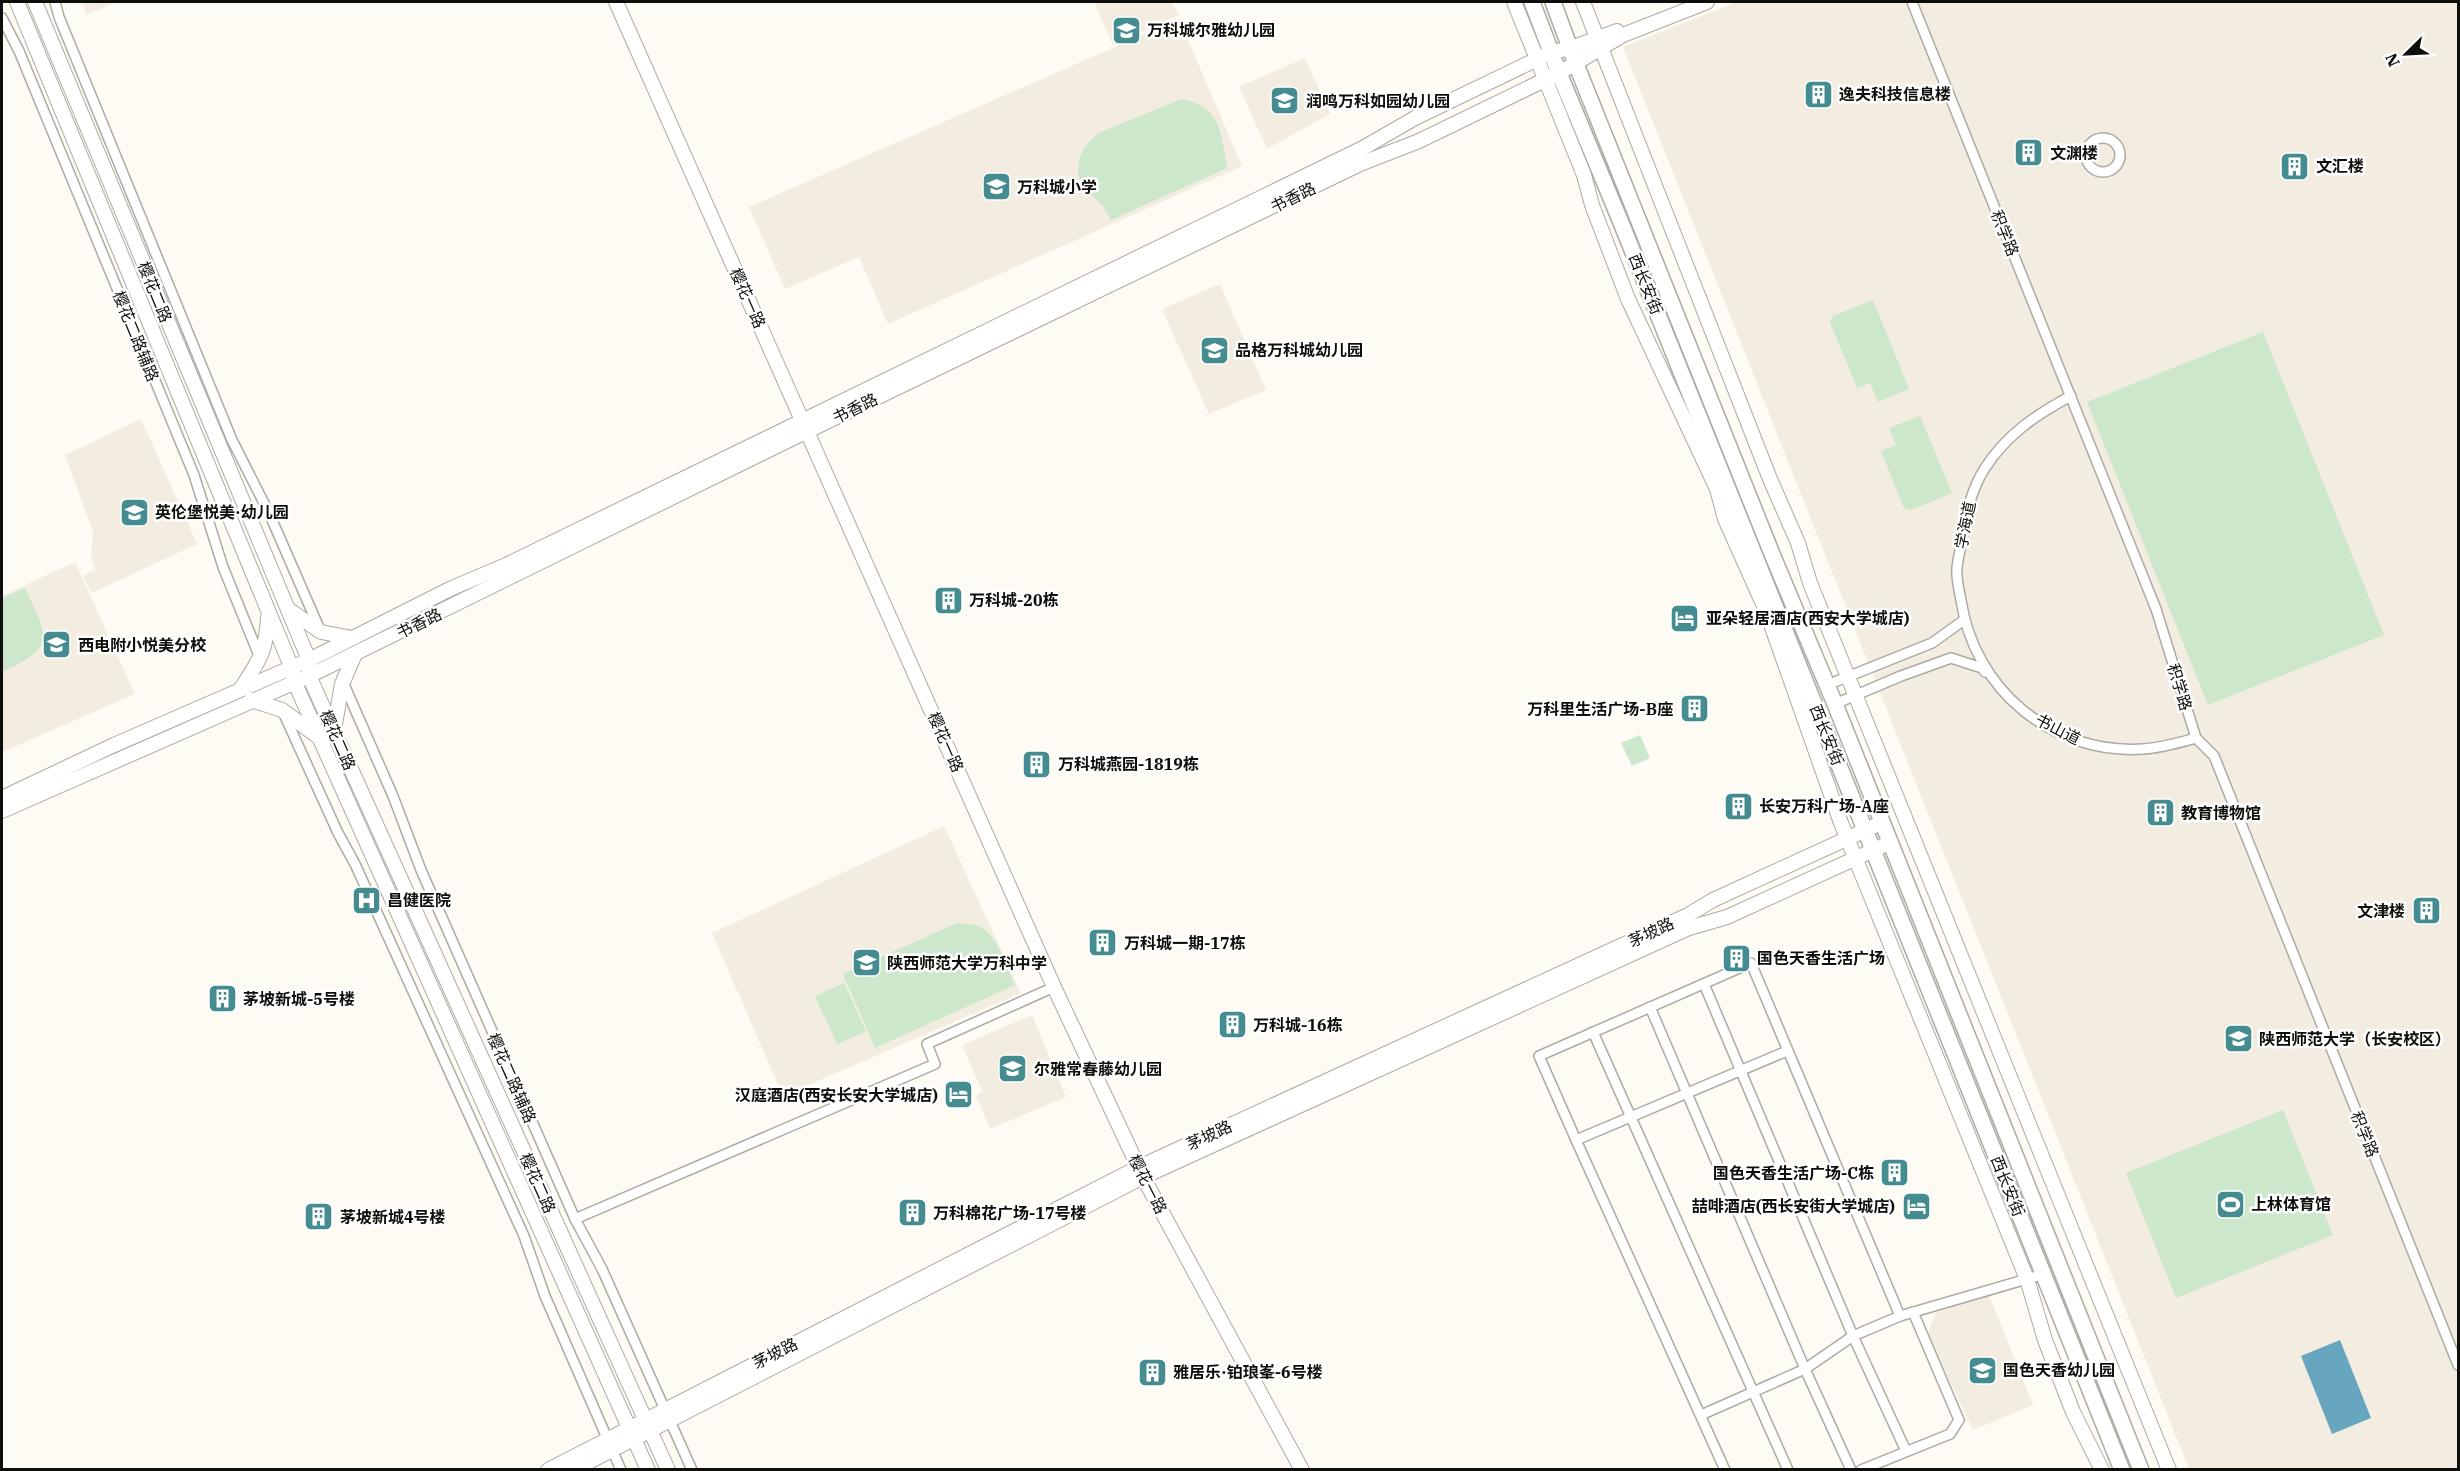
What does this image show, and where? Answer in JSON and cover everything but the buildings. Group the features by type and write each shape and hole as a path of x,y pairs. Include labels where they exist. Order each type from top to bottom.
{"main road":[{"name":"西长安街","path":"1532,2 1552,52 1552,76 1866,831 2122,1470"},
{"name":"西长安街","path":"1553,2 2141,1470"}],"street":[{"name":"樱花二路","path":"17,2 291,666 294,681 648,1470"},
{"name":"樱花二路","path":"35,2 309,660 309,676 668,1470"},
{"path":"55,2 59,17 232,440 269,513 321,632"},
{"name":"樱花一路","path":"616,2 1054,987 1141,1172 1302,1470"},
{"path":"1514,2 1538,59 1552,76 1592,205 1628,299 1717,489 1725,519 1767,614 1847,839 2027,1279 2045,1340 2073,1412 2102,1470"},
{"path":"1583,2 1766,469 1783,505 1810,583 2169,1470"},
{"name":"书香路","path":"2,798 241,688 309,660 1360,164 1419,141 1576,64 1599,43 1688,2"},
{"name":"书香路","path":"2,811 355,654 805,426 1363,148 1414,118 1552,52 1599,43 1707,2"},
{"name":"积学路","path":"1912,2 2156,609 2196,738 2214,756 2458,1365"},
{"name":"樱花二路辅路","path":"2,18 19,51 194,475 223,567 260,659"},
{"name":"学海道","path":"1980,659 1971,642 1964,620 1956,570 1971,494 1985,467 2017,431 2044,411 2071,396"},
{"path":"288,609 321,632 352,638"},
{"path":"241,688 260,659 266,643 268,612"},
{"path":"1827,685 1932,643 1964,620"},
{"path":"333,730 343,681 355,654"},
{"path":"1835,704 1951,658 1982,668 2002,693"},
{"name":"书山道","path":"1980,659 2002,693 2042,724 2068,738 2089,745 2114,749 2142,749 2166,747 2196,738"},
{"name":"樱花二路辅路","path":"343,681 393,796 421,870 575,1219 602,1269 692,1470"},
{"path":"251,700 282,710 320,738"},
{"path":"282,710 355,864 524,1236 545,1296 621,1470"},
{"name":"茅坡路","path":"548,1470 610,1444 1141,1172 1688,915 1713,900 1881,824"},
{"name":"茅坡路","path":"1141,1172 1689,928 1727,917 1889,843"},
{"path":"1809,856 1817,875"},
{"path":"1725,1470 1539,1056 1751,963 1786,1051 1900,1316"},
{"path":"1704,984 1853,1336 1906,1451"},
{"path":"575,1219 935,1064 927,1044 1054,987"},
{"path":"1650,1007 1805,1369 1851,1470"},
{"path":"1593,1032 1788,1470"},
{"path":"1576,1140 1786,1051"},
{"path":"1701,1414 1805,1369 1853,1336 1900,1316 2044,1274"},
{"path":"1861,1470 1950,1434 1959,1420 1913,1312"},
{"name":"茅坡路","path":"573,1470 610,1444"}],"shaded area":[{"path":"82,2 116,2 87,15"},
{"name":"万科城尔雅幼儿园","path":"1094,2 1172,2 1179,15 1113,45"},
{"name":"陕西师范大学（长安校区）","path":"1737,2 2458,2 2458,1469 2189,1469 1623,47"},
{"name":"万科城小学","path":"1179,19 1242,166 888,324 859,257 785,289 749,207"},
{"name":"润鸣万科如园幼儿园","path":"1305,58 1330,114 1267,149 1239,87"},
{"name":"品格万科城幼儿园","path":"1220,284 1266,390 1209,414 1162,309"},
{"name":"英伦堡悦美·幼儿园","path":"141,419 197,544 92,593 83,576 95,569 91,558 93,532 65,455"},
{"name":"西电附小悦美分校","path":"75,562 135,694 2,752 2,596"},
{"name":"陕西师范大学万科中学","path":"944,826 1021,993 783,1096 712,933"},
{"name":"尔雅常春藤幼儿园","path":"1032,1015 1066,1097 990,1129 976,1096 982,1091 962,1045"},
{"name":"国色天香幼儿园","path":"1989,1295 2033,1405 1973,1430 1928,1335 1935,1313"}],"green space":[{"path":"1181,99 1205,108 1212,115 1221,133 1227,168 1111,220 1099,201 1082,186 1078,168 1084,149 1099,133"},
{"path":"1873,300 1909,389 1878,402 1870,383 1857,388 1830,322 1833,316"},
{"path":"2263,332 2384,635 2208,705 2087,402"},
{"path":"1920,416 1952,493 1911,510 1904,508 1881,451 1896,445 1889,428"},
{"path":"25,588 39,618 43,639 40,647 32,655 2,672 2,598"},
{"path":"1640,735 1650,758 1632,766 1621,743"},
{"path":"957,923 979,926 993,938 1015,985 875,1048 843,974"},
{"path":"844,983 866,1031 837,1044 815,996"},
{"name":"上林体育馆","path":"2283,1110 2333,1235 2176,1298 2126,1173"}],"water":[{"path":"2340,1340 2371,1418 2332,1434 2301,1356"}],"place":[{"name":"万科城尔雅幼儿园","path":"1126,30"},
{"name":"逸夫科技信息楼","path":"1818,94"},
{"name":"润鸣万科如园幼儿园","path":"1285,101"},
{"name":"文渊楼","path":"2029,153"},
{"name":"文汇楼","path":"2295,166"},
{"name":"万科城小学","path":"996,187"},
{"name":"品格万科城幼儿园","path":"1214,350"},
{"name":"英伦堡悦美·幼儿园","path":"134,512"},
{"name":"万科城-20栋","path":"948,600"},
{"name":"亚朵轻居酒店(西安大学城店)","path":"1685,618"},
{"name":"西电附小悦美分校","path":"57,645"},
{"name":"万科里生活广场-B座","path":"1694,709"},
{"name":"万科城燕园-1819栋","path":"1037,764"},
{"name":"长安万科广场-A座","path":"1738,806"},
{"name":"教育博物馆","path":"2160,813"},
{"name":"昌健医院","path":"366,900"},
{"name":"文津楼","path":"2426,911"},
{"name":"万科城一期-17栋","path":"1103,943"},
{"name":"国色天香生活广场","path":"1736,958"},
{"name":"陕西师范大学万科中学","path":"866,963"},
{"name":"茅坡新城-5号楼","path":"222,999"},
{"name":"万科城-16栋","path":"1232,1025"},
{"name":"陕西师范大学（长安校区）","path":"2238,1039"},
{"name":"尔雅常春藤幼儿园","path":"1013,1069"},
{"name":"汉庭酒店(西安长安大学城店)","path":"959,1095"},
{"name":"国色天香生活广场-C栋","path":"1895,1173"},
{"name":"上林体育馆","path":"2230,1204"},
{"name":"喆啡酒店(西长安街大学城店)","path":"1916,1206"},
{"name":"万科棉花广场-17号楼","path":"912,1213"},
{"name":"茅坡新城4号楼","path":"319,1217"},
{"name":"国色天香幼儿园","path":"1982,1370"},
{"name":"雅居乐·铂琅峯-6号楼","path":"1152,1372"}]}
